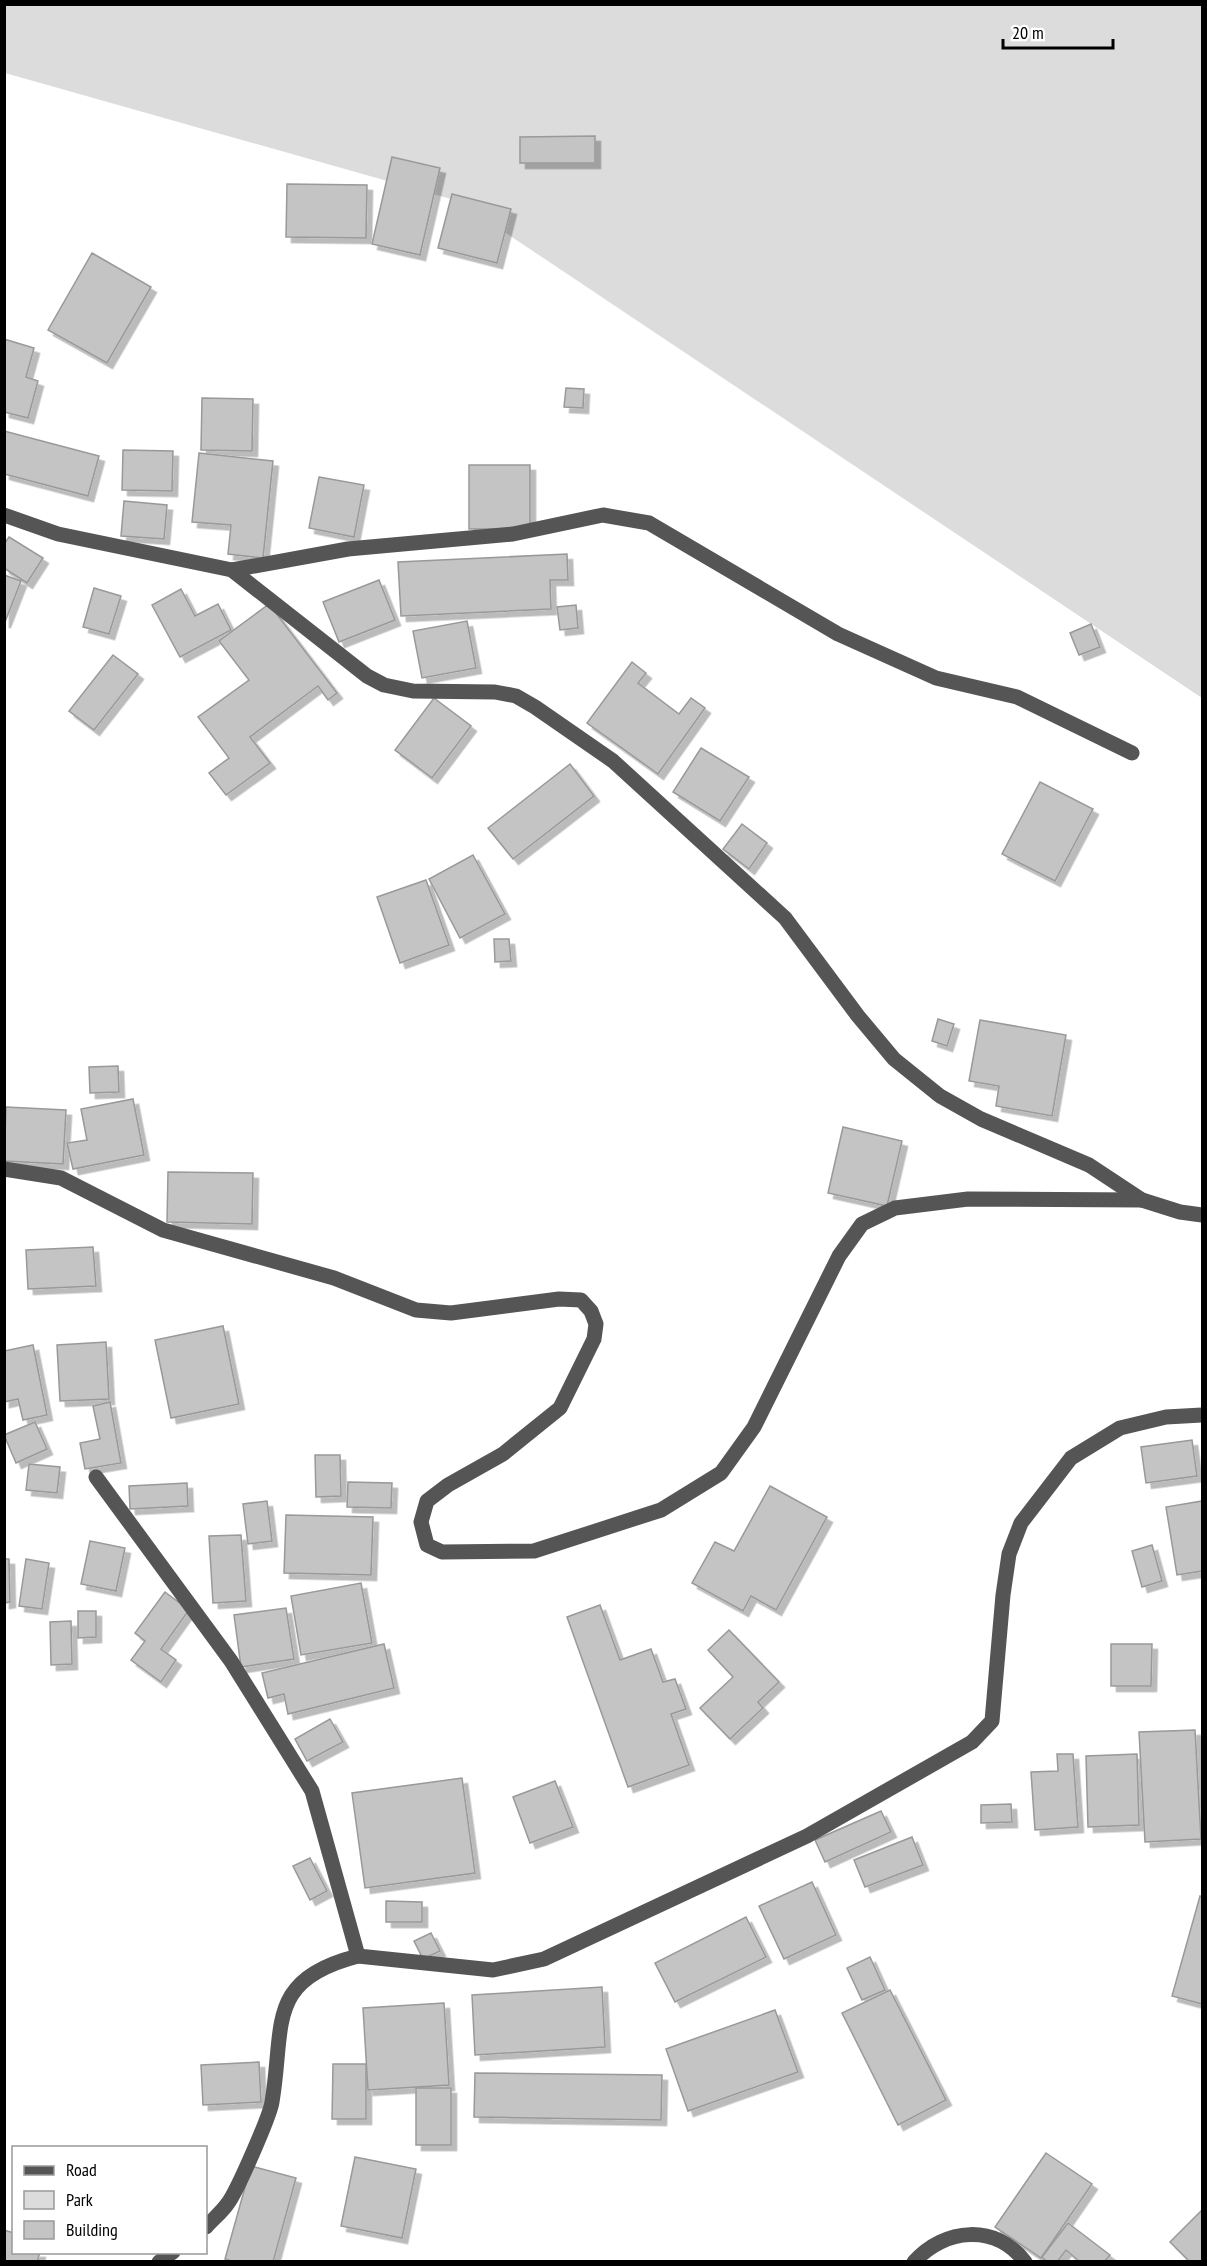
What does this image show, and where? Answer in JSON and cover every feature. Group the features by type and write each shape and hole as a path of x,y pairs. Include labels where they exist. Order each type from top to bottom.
{"street":[{"path":"4,514 58,534 232,570 348,549 513,534 603,515 649,523 838,634 936,678 1017,697 1132,753"},
{"path":"232,570 366,676 384,685 413,691 495,692 516,696 584,740 613,761 785,918 858,1016 894,1059 940,1096 981,1119 1089,1165 1142,1200 1180,1212 1203,1215"},
{"path":"4,1169 61,1178 163,1230 334,1278 416,1310 451,1313 559,1299 581,1300 591,1311 596,1324 594,1339 560,1408 503,1454 448,1485 427,1501 421,1522 427,1545 442,1552 534,1551 661,1510 721,1473 754,1427 838,1256 862,1224 895,1208 968,1199 1142,1200"},
{"path":"207,2225 228,2204 272,2105 281,2013 301,1981 338,1962 358,1956 493,1970 544,1959 807,1836 972,1742 992,1721 1003,1595 1009,1554 1021,1523 1071,1458 1120,1428 1166,1417 1203,1415"},
{"path":"96,1477 231,1661 312,1791 358,1956"},
{"path":"914,2262 925,2249 940,2240 973,2234 990,2236 1006,2243 1025,2262"}],"green space":[{"path":"4,5 1202,5 1202,698 458,201 5,73"}],"building":[{"path":"595,136 595,163 520,163 520,137"},
{"path":"392,157 440,168 420,255 372,244"},
{"path":"287,184 367,185 366,238 286,237"},
{"path":"452,194 511,209 497,263 438,248"},
{"path":"92,253 151,287 107,363 48,330"},
{"path":"4,339 34,348 26,377 38,381 28,418 4,412"},
{"path":"566,388 584,389 583,408 564,407"},
{"path":"202,398 253,399 252,451 201,450"},
{"path":"4,431 99,456 88,496 4,474"},
{"path":"123,450 173,451 172,491 122,490"},
{"path":"199,453 273,461 263,558 228,554 231,525 192,522"},
{"path":"469,465 530,465 530,529 469,529"},
{"path":"319,477 364,485 354,537 309,528"},
{"path":"124,501 167,505 164,539 121,536"},
{"path":"9,537 43,558 27,583 4,568 4,544"},
{"path":"567,554 568,580 550,580 551,609 401,616 398,562"},
{"path":"4,575 21,581 5,622 4,622"},
{"path":"379,580 395,620 339,642 323,602"},
{"path":"94,588 121,596 109,634 83,627"},
{"path":"181,589 195,616 218,604 231,630 180,657 152,605"},
{"path":"269,604 337,693 328,700 318,686 250,737 270,763 226,795 209,773 229,758 198,717 249,680 219,641"},
{"path":"576,605 578,628 560,630 557,607"},
{"path":"467,621 476,668 422,678 413,631"},
{"path":"1091,624 1100,647 1079,655 1070,633"},
{"path":"113,655 138,674 94,730 69,711"},
{"path":"632,662 646,673 638,683 679,714 691,698 705,708 658,774 587,723"},
{"path":"434,698 471,726 432,778 395,750"},
{"path":"701,748 749,777 720,821 673,792"},
{"path":"570,764 594,796 513,859 488,828"},
{"path":"1040,782 1093,809 1055,881 1002,854"},
{"path":"742,824 767,843 749,869 723,849"},
{"path":"473,855 505,914 460,938 429,879"},
{"path":"426,880 449,945 400,963 377,897"},
{"path":"494,939 509,939 511,961 495,962"},
{"path":"938,1019 954,1024 947,1046 932,1041"},
{"path":"980,1020 1066,1035 1052,1116 996,1106 999,1086 969,1081"},
{"path":"118,1066 119,1092 90,1093 89,1067"},
{"path":"133,1099 144,1155 73,1169 67,1143 87,1140 81,1109"},
{"path":"6,1107 66,1110 63,1164 4,1161"},
{"path":"843,1127 902,1141 887,1206 828,1193"},
{"path":"168,1172 253,1173 252,1224 167,1222"},
{"path":"93,1247 96,1286 28,1289 26,1250"},
{"path":"223,1326 239,1404 171,1418 155,1340"},
{"path":"106,1342 109,1399 60,1401 57,1345"},
{"path":"33,1345 47,1415 23,1420 18,1399 4,1402 4,1351"},
{"path":"110,1402 121,1463 85,1469 80,1443 100,1439 93,1406"},
{"path":"35,1422 47,1449 16,1463 4,1435"},
{"path":"1192,1440 1197,1476 1146,1483 1141,1447"},
{"path":"315,1455 340,1455 341,1496 316,1497"},
{"path":"29,1464 60,1467 57,1493 26,1490"},
{"path":"348,1482 392,1483 391,1508 347,1507"},
{"path":"187,1483 188,1506 130,1509 129,1486"},
{"path":"770,1486 827,1517 776,1610 751,1596 743,1611 692,1583 715,1542 734,1551"},
{"path":"267,1501 272,1541 248,1544 243,1504"},
{"path":"1202,1501 1202,1571 1177,1575 1166,1507"},
{"path":"286,1515 373,1517 371,1575 284,1573"},
{"path":"241,1535 246,1601 213,1603 209,1536"},
{"path":"90,1541 125,1548 116,1591 81,1584"},
{"path":"1152,1545 1162,1581 1142,1587 1132,1551"},
{"path":"4,1559 9,1559 10,1602 4,1603"},
{"path":"26,1559 49,1563 42,1609 19,1606"},
{"path":"361,1583 372,1643 301,1655 291,1596"},
{"path":"165,1592 189,1610 161,1649 176,1660 161,1682 131,1660 145,1641 135,1633"},
{"path":"600,1605 620,1660 651,1649 663,1682 675,1679 686,1709 671,1714 689,1765 628,1787 567,1617"},
{"path":"286,1608 294,1659 241,1667 234,1615"},
{"path":"78,1611 96,1611 96,1637 78,1638"},
{"path":"71,1621 72,1664 51,1665 50,1622"},
{"path":"729,1630 779,1682 758,1702 763,1708 730,1739 700,1708 733,1677 708,1650"},
{"path":"384,1644 394,1688 288,1714 284,1694 268,1698 262,1673"},
{"path":"1111,1644 1152,1644 1151,1686 1111,1686"},
{"path":"330,1719 343,1742 307,1761 295,1739"},
{"path":"1195,1730 1201,1839 1145,1842 1139,1732"},
{"path":"1057,1754 1073,1754 1078,1827 1035,1830 1031,1772 1058,1771"},
{"path":"1137,1754 1139,1825 1088,1827 1086,1756"},
{"path":"462,1778 475,1873 365,1888 352,1793"},
{"path":"555,1781 573,1827 530,1843 513,1797"},
{"path":"1011,1804 1012,1822 981,1823 981,1805"},
{"path":"881,1811 891,1832 825,1862 815,1840"},
{"path":"912,1837 923,1865 865,1887 854,1860"},
{"path":"310,1858 327,1891 310,1900 293,1866"},
{"path":"812,1882 836,1935 784,1959 759,1906"},
{"path":"1200,1896 1202,1897 1202,2004 1172,1996"},
{"path":"386,1901 422,1902 422,1922 386,1922"},
{"path":"746,1917 766,1957 675,2002 655,1963"},
{"path":"431,1933 440,1951 423,1959 414,1941"},
{"path":"870,1957 885,1990 862,2000 847,1968"},
{"path":"602,1987 605,2047 475,2055 472,1995"},
{"path":"890,1990 946,2100 898,2125 842,2013"},
{"path":"444,2003 449,2085 368,2090 363,2008"},
{"path":"775,2010 798,2072 688,2111 666,2049"},
{"path":"259,2062 261,2102 203,2105 201,2065"},
{"path":"333,2064 366,2064 366,2119 332,2119"},
{"path":"475,2073 662,2075 661,2120 474,2117"},
{"path":"416,2088 451,2088 451,2145 416,2145"},
{"path":"1046,2153 1092,2184 1041,2258 995,2227"},
{"path":"355,2157 416,2169 402,2238 341,2226"},
{"path":"251,2166 296,2178 273,2262 234,2262 225,2259"},
{"path":"1202,2210 1202,2262 1190,2262 1170,2242"},
{"path":"1068,2223 1110,2255 1104,2262 1080,2262 1066,2250 1057,2262 1047,2262 1042,2257"},
{"path":"4,2230 12,2232 12,2254 39,2254 37,2262 4,2262"}]}
